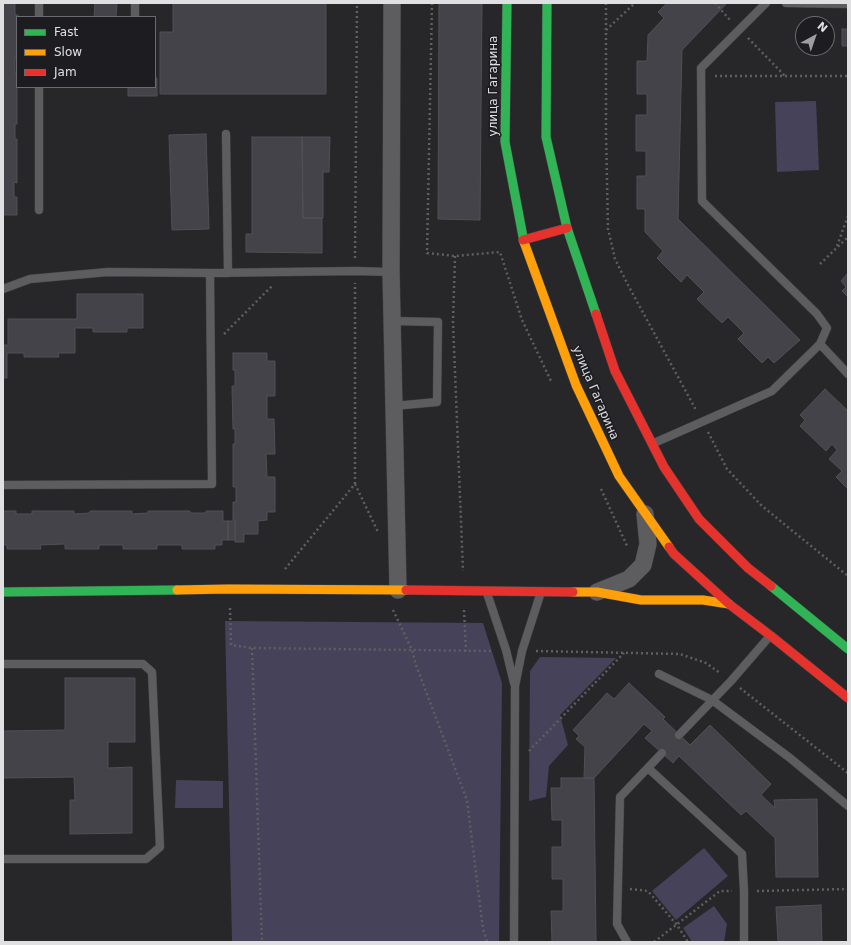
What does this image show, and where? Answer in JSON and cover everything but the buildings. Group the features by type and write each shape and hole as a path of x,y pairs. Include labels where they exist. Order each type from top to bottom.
{"main road":[{"name":"улица Гагарина","path":"506,3 505,142 523,240 576,384 619,476 674,554 729,604 848,698"},
{"path":"547,3 546,136 567,228 615,371 664,467 699,519 748,568 848,649"},
{"path":"523,240 567,228"},
{"path":"3,592 228,589 486,590 597,592 641,600 703,600 729,604"}],"street":[{"path":"390,590 394,406 391,272 392,3"},
{"path":"597,592 629,579 642,565 648,544 645,514"}],"lane":[{"path":"39,16 40,3"},
{"path":"135,3 135,16"},
{"path":"652,443 772,391 820,344 827,328 817,314 702,201 701,68 766,3"},
{"path":"786,3 848,4"},
{"path":"39,88 39,210"},
{"path":"226,134 228,273"},
{"path":"3,289 30,279 108,272 391,272"},
{"path":"3,485 212,484 210,273"},
{"path":"392,321 438,322 437,402 394,406"},
{"path":"820,344 848,373"},
{"path":"486,590 506,650 515,686"},
{"path":"514,942 515,686 522,651 541,592"},
{"path":"679,735 731,681 770,636"},
{"path":"3,664 143,664 152,672 160,847 146,859 3,859"},
{"path":"659,674 712,700 790,758 848,806"},
{"path":"627,942 617,924 620,797 662,753"},
{"path":"648,768 742,854 744,942"}],"path":[{"path":"357,3 355,484 380,534"},
{"path":"432,3 427,253 455,256 500,252 522,320 551,381"},
{"path":"606,3 608,229 615,259 727,469 762,506 848,576"},
{"path":"606,30 635,3"},
{"path":"701,76 848,76"},
{"path":"836,248 848,216"},
{"path":"820,264 848,237"},
{"path":"455,256 453,322 466,651"},
{"path":"220,338 274,284"},
{"path":"599,483 630,552"},
{"path":"284,570 355,484"},
{"path":"228,589 231,645 252,648 466,651 506,650"},
{"path":"390,590 416,665 467,800 483,929 487,942"},
{"path":"252,648 262,942"},
{"path":"522,651 680,654 706,663 848,772"},
{"path":"525,755 625,653"},
{"path":"618,888 648,891 677,925 688,942"}],"shaded area":[{"path":"816,101 819,170 777,172 775,102"},
{"path":"225,621 483,623 502,683 499,942 232,942"},
{"path":"540,657 616,658 560,715 568,745 549,766 546,797 529,801 530,671"},
{"path":"176,780 223,781 223,808 175,808"},
{"path":"704,848 728,876 676,920 652,891"},
{"path":"714,906 727,924 724,942 692,942 683,928"}],"traffic: fast":[{"path":"507,3 505,142 524,242"},
{"path":"547,3 546,137 567,228 596,314"},
{"path":"771,586 848,649"},
{"path":"3,592 177,590"}],"traffic: slow":[{"path":"524,242 576,385 619,476 669,547"},
{"path":"177,590 406,590"},
{"path":"573,592 597,592 641,600 703,600 729,604"}],"traffic: jam":[{"path":"523,240 567,228"},
{"path":"596,314 615,371 664,467 699,519 748,568 771,586"},
{"path":"669,547 674,554 729,604 848,698"},
{"path":"406,590 573,592"}]}
